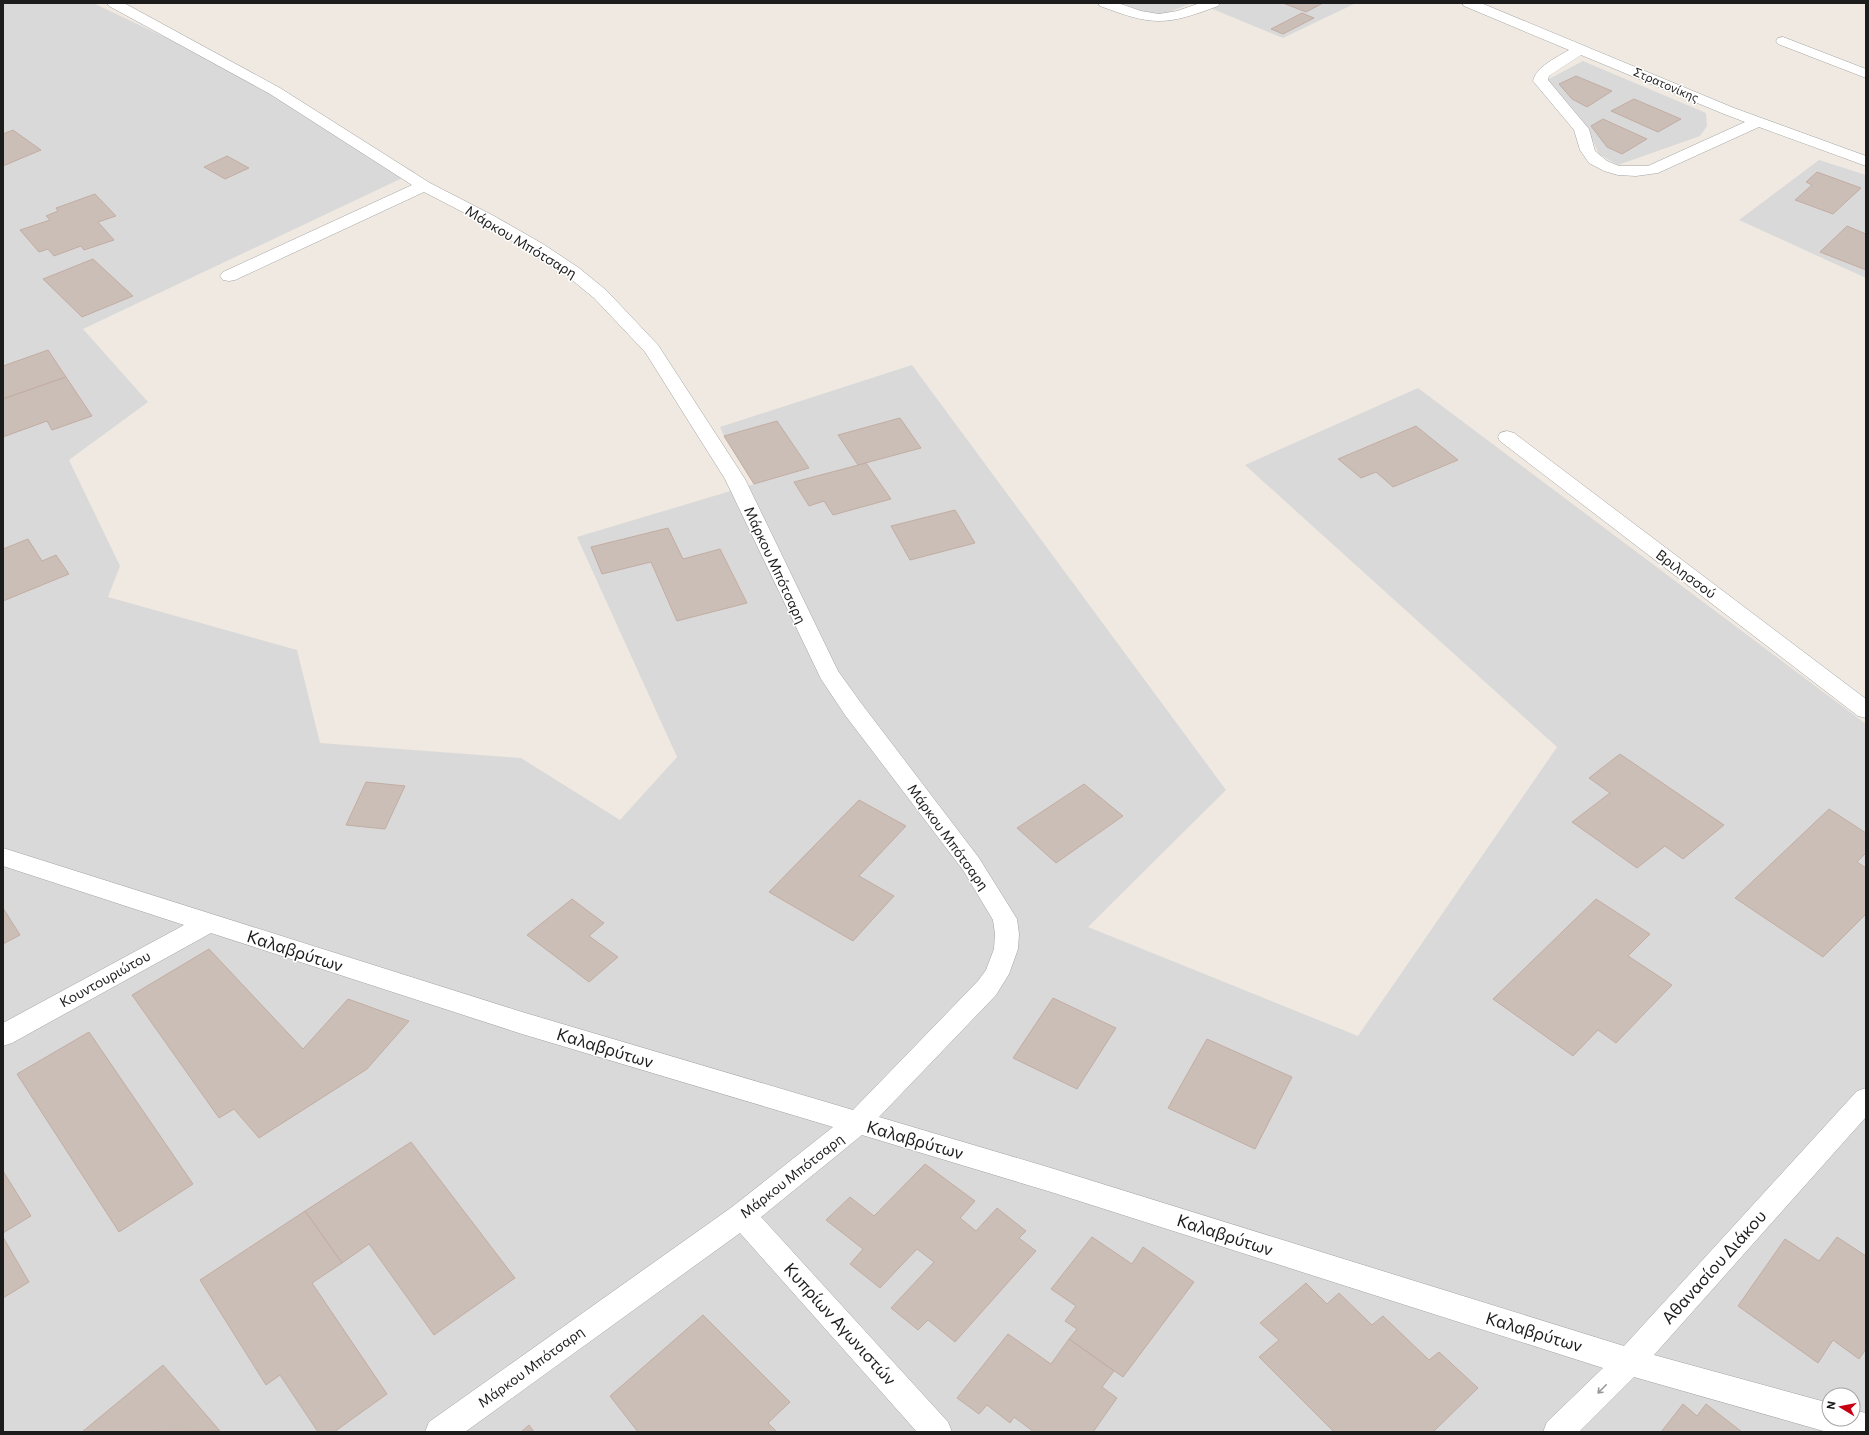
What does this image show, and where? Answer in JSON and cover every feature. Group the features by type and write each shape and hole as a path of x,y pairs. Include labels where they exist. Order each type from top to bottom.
{"street":[{"name":"Μάρκου Μπότσαρη","path":"114,3 275,91 424,186 488,219 573,272 600,294 652,349 735,480 829,674 853,709 971,864 1005,919 1007,934 1006,949 997,974 987,988 857,1123 742,1216 440,1432"},
{"path":"1105,3 1140,17 1162,19 1184,14 1213,3"},
{"name":"Στρατονίκης","path":"1468,3 1758,122 1866,161"},
{"path":"1782,41 1866,74"},
{"path":"1579,49 1544,73 1541,76 1540,81 1581,129 1588,152 1595,160 1602,164 1623,171 1652,170 1758,122"},
{"path":"229,276 424,186"},
{"name":"Βριλησσού","path":"1507,437 1866,710"},
{"name":"Καλαβρύτων","path":"3,857 522,1023 1051,1180 1629,1362 1821,1416"},
{"name":"Κουντουριώτου","path":"3,1035 208,923"},
{"name":"Αθανασίου Διάκου","path":"1558,1432 1629,1362 1866,1099"},
{"name":"Κυπρίων Αγωνιστών","path":"742,1216 937,1432"}],"shaded area":[{"path":"3,3 93,3 177,43 415,172 83,329 148,402 69,460 120,566 108,597 297,650 320,743 521,758 620,820 677,757 577,537 754,484 720,427 912,365 1226,790 1088,927 1358,1036 1557,747 1245,465 1418,388 1866,724 1866,1432 3,1432"},
{"path":"1122,3 1192,3 1156,17"},
{"path":"1198,3 1356,3 1283,38"},
{"path":"1583,61 1706,113 1707,126 1700,136 1618,165 1599,154 1588,130 1547,80"},
{"path":"1819,160 1866,175 1866,278 1739,220"}],"building":[{"path":"1283,3 1323,3 1306,12"},
{"path":"1302,13 1314,18 1283,34 1271,29"},
{"path":"1576,76 1612,91 1587,107 1572,99 1559,84"},
{"path":"1634,99 1681,119 1658,132 1611,111"},
{"path":"1603,119 1647,139 1622,154 1607,147 1591,126"},
{"path":"13,130 41,150 3,166 3,134"},
{"path":"227,156 249,168 225,179 204,167"},
{"path":"1817,172 1861,188 1833,214 1795,200 1812,185 1806,182"},
{"path":"95,194 116,216 98,222 114,240 84,250 81,246 54,256 48,249 39,252 20,230 50,220 46,216 58,211 56,208"},
{"path":"1847,226 1866,234 1866,270 1820,252"},
{"path":"93,259 133,296 82,317 43,279"},
{"path":"48,350 66,377 3,399 3,366"},
{"path":"66,377 92,416 52,430 47,421 3,437 3,399"},
{"path":"900,418 921,448 858,465 838,435"},
{"path":"777,421 809,468 754,484 724,436"},
{"path":"1416,426 1458,460 1393,487 1376,472 1361,478 1338,459"},
{"path":"866,463 891,499 833,515 824,501 809,506 794,482"},
{"path":"955,510 975,543 910,560 891,526"},
{"path":"668,528 683,559 720,549 747,603 677,621 651,562 602,574 591,547"},
{"path":"28,539 42,561 56,555 69,574 3,601 3,549"},
{"path":"1620,754 1724,825 1683,859 1665,846 1637,868 1572,822 1610,793 1589,778"},
{"path":"366,782 405,786 385,829 346,825"},
{"path":"1084,784 1123,816 1056,863 1017,828"},
{"path":"859,800 906,826 859,876 894,896 853,941 769,892"},
{"path":"1829,809 1866,833 1866,853 1857,862 1866,868 1866,914 1823,957 1735,898"},
{"path":"572,899 604,923 589,936 618,957 589,982 527,935"},
{"path":"1596,899 1650,934 1628,956 1672,985 1616,1043 1598,1030 1573,1056 1493,999"},
{"path":"3,908 20,935 3,944"},
{"path":"209,949 303,1049 348,999 409,1021 367,1069 259,1138 234,1109 219,1118 132,995"},
{"path":"1053,998 1116,1028 1077,1089 1013,1058"},
{"path":"89,1032 193,1184 119,1232 17,1074"},
{"path":"1207,1039 1292,1077 1255,1149 1168,1108"},
{"path":"411,1142 515,1278 434,1335 369,1244 342,1263 305,1211"},
{"path":"925,1164 975,1201 960,1218 976,1231 997,1208 1026,1231 1019,1238 1036,1251 955,1342 928,1320 918,1330 891,1308 934,1262 917,1249 880,1288 850,1264 863,1249 826,1220 850,1197 874,1216"},
{"path":"3,1171 31,1216 3,1233"},
{"path":"305,1211 342,1263 312,1283 387,1394 334,1432 318,1432 280,1375 266,1385 200,1280"},
{"path":"3,1237 29,1282 3,1298"},
{"path":"1092,1237 1132,1264 1143,1247 1194,1282 1123,1377 1069,1339 1077,1329 1065,1321 1076,1306 1051,1289"},
{"path":"1837,1237 1866,1256 1866,1349 1859,1359 1833,1340 1818,1363 1738,1306 1785,1239 1819,1261"},
{"path":"1306,1283 1327,1304 1339,1293 1372,1325 1383,1316 1429,1360 1439,1352 1478,1388 1433,1432 1334,1432 1259,1357 1279,1340 1260,1323"},
{"path":"703,1315 790,1402 768,1423 777,1432 638,1432 610,1396"},
{"path":"1008,1334 1051,1364 1069,1339 1114,1371 1102,1387 1117,1398 1093,1432 1034,1432 1014,1417 1010,1423 987,1405 979,1414 957,1398"},
{"path":"163,1365 220,1431 82,1432"},
{"path":"1683,1404 1697,1416 1706,1404 1742,1432 1661,1432"},
{"path":"529,1425 534,1432 521,1432"}]}
